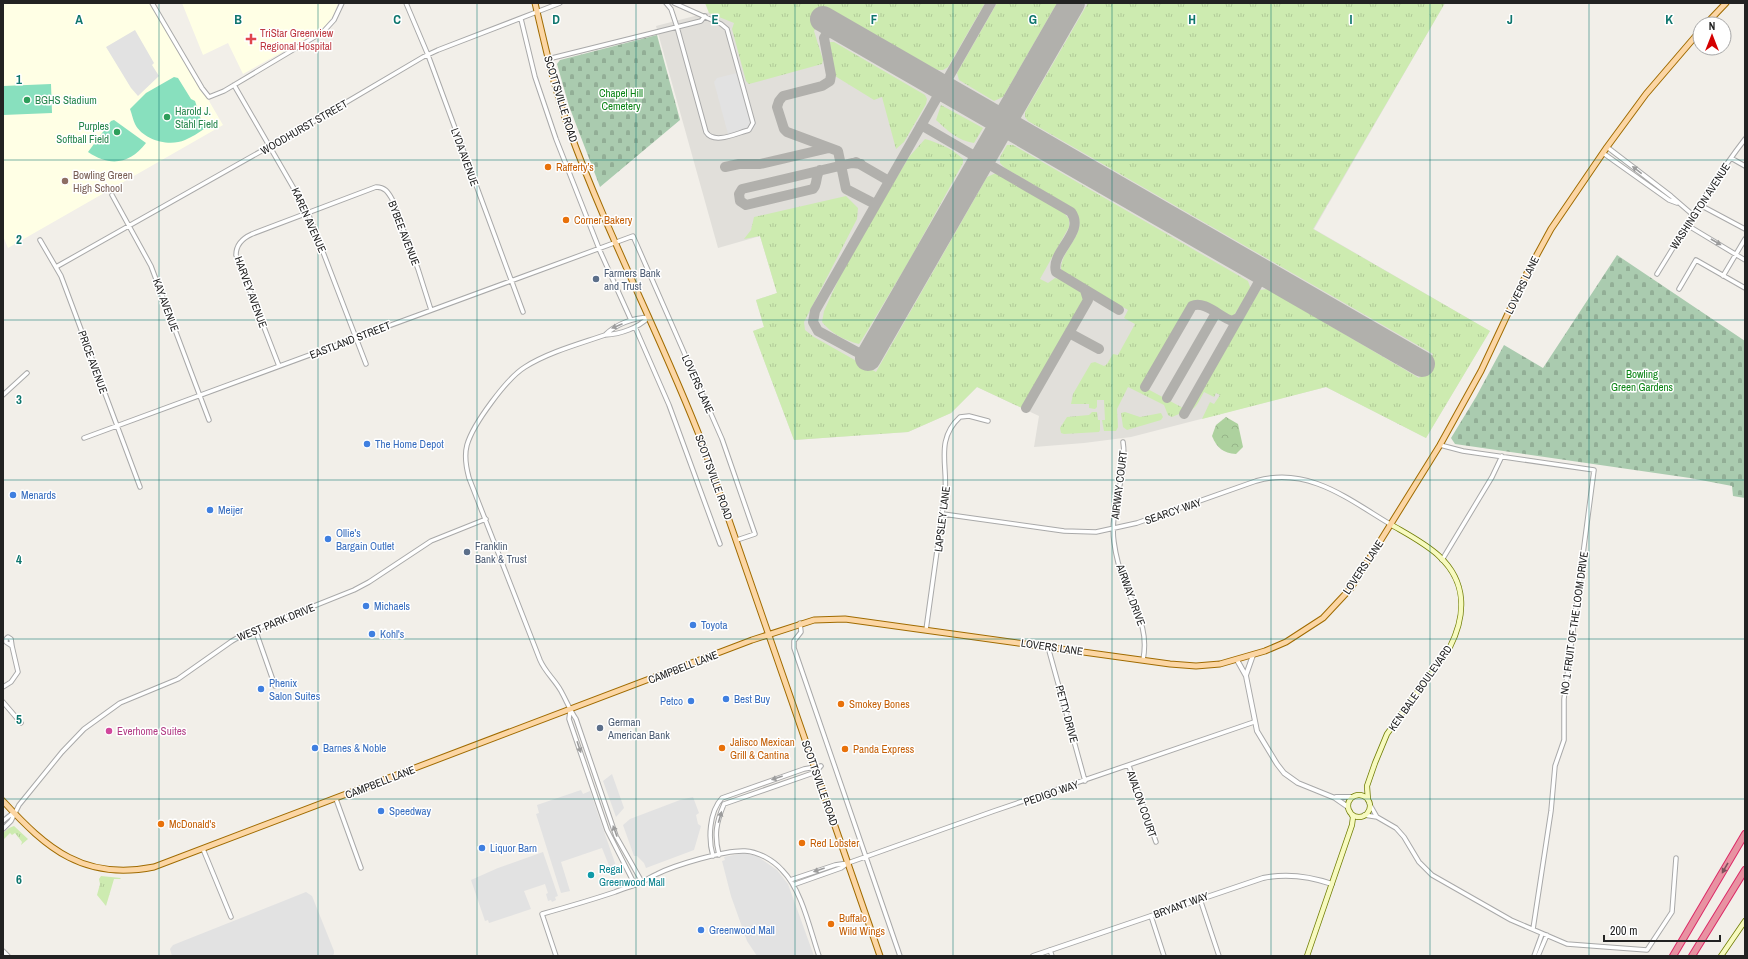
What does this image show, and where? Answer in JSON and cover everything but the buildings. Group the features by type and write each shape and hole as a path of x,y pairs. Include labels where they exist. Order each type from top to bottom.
{"highway":[{"path":"1673,956 1745,834"},
{"path":"1692,956 1745,870"}],"main road":[{"name":"SCOTTSVILLE ROAD","path":"535,3 548,59 568,128 700,438 880,956"},
{"path":"1714,16 1726,3"},
{"name":"LOVERS LANE","path":"769,634 800,623 814,620 845,619 1196,666 1220,664 1237,660 1286,642 1323,618 1351,588 1440,445 1481,371 1527,273 1550,229 1602,153 1646,94 1692,40"},
{"name":"KEN BALE BOULEVARD","path":"1369,802 1367,786 1387,734 1450,647 1457,633 1461,618 1459,589 1454,576 1442,560 1432,550 1390,524"},
{"name":"CAMPBELL LANE","path":"3,801 35,834 60,853 79,862 99,867 124,870 147,868 169,862 769,634"},
{"path":"1307,956 1352,825 1353,817 1349,809 1354,797 1362,792 1367,786"},
{"path":"1352,825 1369,810 1369,802 1362,796 1354,797"},
{"path":"1349,809 1354,816 1363,816"},
{"path":"1721,956 1745,921"}],"street":[{"path":"152,3 209,97 323,32 334,20 342,3"},
{"name":"LYDA AVENUE","path":"406,3 428,55 522,312"},
{"name":"WOODHURST STREET","path":"56,267 428,55 521,19 536,11 560,3"},
{"path":"666,3 671,9 677,27 708,136 716,138 749,130 753,123 727,30 722,24 674,3"},
{"path":"548,59 701,21 705,16"},
{"path":"521,19 535,77 546,113 599,247 632,320"},
{"name":"KAREN AVENUE","path":"234,84 308,213 366,364"},
{"name":"WASHINGTON AVENUE","path":"1657,274 1700,204 1730,158 1745,139"},
{"path":"1607,147 1671,196 1693,215"},
{"path":"1602,153 1670,200 1678,203"},
{"path":"1730,158 1745,166"},
{"name":"BYBEE AVENUE","path":"308,213 376,187 381,187 387,191 392,199 402,225 431,310"},
{"name":"KAY AVENUE","path":"112,195 151,266 210,420"},
{"path":"1700,204 1745,229"},
{"name":"HARVEY AVENUE","path":"279,366 236,255 236,248 241,241 248,236 308,213"},
{"path":"1687,226 1745,260"},
{"name":"LOVERS LANE","path":"616,242 633,236 722,439 756,534 736,540"},
{"path":"1724,276 1745,239"},
{"name":"PRICE AVENUE","path":"40,240 56,267 84,335 140,487"},
{"name":"EASTLAND STREET","path":"84,438 616,242"},
{"path":"1679,289 1696,260 1745,288"},
{"path":"605,335 612,328 638,318 649,317"},
{"path":"642,882 616,836 576,719 561,691 546,672 540,660 466,465 467,444 476,426 506,383 524,368 544,358 605,335 615,334 635,327 642,324 649,317"},
{"path":"635,327 671,412 720,544"},
{"path":"3,395 27,373"},
{"name":"LAPSLEY LANE","path":"926,630 943,514 946,482 943,451 950,432 957,420 963,416 972,416 988,421"},
{"name":"AIRWAY COURT","path":"1114,529 1118,493 1124,463 1123,442"},
{"name":"NO 1 FRUIT OF THE LOOM DRIVE","path":"1440,445 1455,449 1594,470 1564,699 1564,740 1555,766 1551,811 1533,929"},
{"path":"1442,560 1492,477 1502,456"},
{"name":"SEARCY WAY","path":"943,514 1064,531 1090,532 1114,529 1137,523 1256,481 1277,477 1296,478 1321,484 1341,494 1390,524"},
{"name":"WEST PARK DRIVE","path":"3,829 11,821 19,805 71,742 108,710 134,696 178,679 232,640 354,590 369,582 431,541 486,519"},
{"name":"AIRWAY DRIVE","path":"1114,529 1114,542 1119,567 1138,612 1144,631 1146,646 1143,660"},
{"path":"800,623 801,632 794,641 794,648 865,858 900,956"},
{"path":"255,630 275,686"},
{"path":"3,687 11,682 18,672 12,646"},
{"name":"PETTY DRIVE","path":"1048,647 1085,781"},
{"path":"1246,676 1253,655"},
{"path":"1237,660 1246,676 1254,722 1264,746 1284,773 1302,786 1327,795 1344,798 1354,797"},
{"path":"3,702 21,724"},
{"path":"570,710 569,719 607,830 635,885"},
{"name":"PEDIGO WAY","path":"848,863 1254,722"},
{"name":"AVALON COURT","path":"1129,766 1156,842"},
{"path":"719,855 715,836 724,804 815,769"},
{"path":"713,856 710,844 710,831 716,807 722,798 815,769"},
{"path":"1327,795 1349,809"},
{"path":"336,799 361,868"},
{"path":"1369,802 1378,817 1396,828 1404,837 1419,862 1432,875 1512,920 1567,944 1647,950 1672,912 1676,858"},
{"path":"3,821 14,813"},
{"path":"1363,816 1378,817"},
{"path":"203,849 231,917"},
{"path":"556,956 542,914 575,905 635,885 660,873 713,856 741,851 756,853 777,864 790,880 819,956"},
{"path":"790,880 835,865 848,863"},
{"path":"793,885 841,868 848,863"},
{"name":"BRYANT WAY","path":"1033,956 1255,880 1278,875 1308,877 1332,884"},
{"path":"1200,899 1219,956"},
{"path":"1151,916 1164,956"},
{"path":"1534,956 1542,934"},
{"path":"1538,956 1546,935"},
{"path":"1050,950 1052,956"},
{"path":"3,951 8,956"}],"shaded area":[{"name":"Bowling Green High School","path":"3,3 152,3 223,125 8,248 3,236"},
{"name":"TriStar Greenview Regional Hospital","path":"182,3 338,3 333,16 324,27 313,35 243,74 228,43 203,55"},
{"path":"745,3 1445,3 1314,229 1490,331 1426,438 1326,387 1131,437 1034,447 1039,416 977,387 951,413 908,432 794,440 753,331 764,327 756,300 777,293 760,236 718,248 656,26"},
{"path":"135,30 154,63 152,65 159,76 138,96 131,88 106,47"},
{"path":"741,72 756,125 752,131 731,136 728,134 714,82 717,78"},
{"path":"612,774 624,808 616,817 603,781"},
{"path":"581,790 583,794 590,791 616,866 610,868 602,848 561,862 570,891 561,893 536,814 539,813 537,805"},
{"path":"693,797 699,813 696,815 698,824 701,826 694,850 646,868 644,863 637,856 634,856 623,825 630,819 680,800"},
{"path":"543,852 558,896 555,897 556,900 552,902 551,900 548,901 546,894 548,893 545,884 524,891 531,909 489,923 488,920 485,921 471,880 498,868"},
{"path":"744,853 757,856 777,870 788,884 814,956 757,956 747,941 731,896 722,861 725,860 724,857"},
{"path":"306,892 312,896 334,951 332,956 172,956 170,949 173,945"}],"green space":[{"path":"705,3 985,3 948,67 943,70 937,70 829,8 814,31 823,60 822,64 749,84 746,81 732,29 734,23 709,13"},
{"path":"997,3 1057,3 1003,97 994,101 959,80 957,73"},
{"path":"1088,3 1445,3 1313,229 1490,331 1426,438 1326,387 1202,419 1210,402 1214,404 1220,395 1216,393 1214,397 1204,392 1195,407 1187,412 1260,290 1268,289 1419,378 1433,354 1028,121 1025,117 1025,112"},
{"name":"Chapel Hill Cemetery","path":"657,35 680,120 600,187 569,106 557,64 560,60"},
{"path":"830,42 834,42 925,95 927,99 926,104 904,142 896,149 882,97 874,100 835,76 828,44"},
{"name":"Harold J. Stahl Field","path":"174,77 178,78 191,99 195,101 204,129 179,142 172,143 157,141 139,130 134,122 130,109 146,93"},
{"name":"BGHS Stadium","path":"51,84 52,113 3,115 3,86"},
{"path":"941,105 983,128 974,143 958,137 936,120"},
{"name":"Purples Softball Field","path":"114,120 146,143 133,155 119,161 104,160 88,152 111,121"},
{"path":"925,139 941,144 950,149 963,159 963,163 909,261 859,344 848,341 834,333 822,322 824,311 848,259 909,157"},
{"path":"1007,145 1013,145 1248,281 1251,290 1234,315 1229,317 1199,301 1194,301 1142,386 1183,408 1179,414 1172,417 1168,415 1164,405 1128,387 1117,409 1118,427 1116,431 1104,431 1102,420 1105,420 1104,400 1097,400 1097,407 1095,409 1089,408 1089,404 1071,404 1073,394 1091,363 1095,362 1104,366 1113,354 1118,355 1135,324 1124,318 1128,310 1064,274 1061,269 1062,261 1078,232 1080,224 1078,216 1073,208 1005,168 1000,163 1000,157"},
{"path":"996,173 1064,213 1069,219 1069,227 1040,279 1048,283 1055,278 1064,280 1077,288 1083,295 1084,299 1022,408 977,387 951,413 908,432 794,440 753,331 764,327 756,300 777,293 760,236 744,239 751,230 754,217 846,196 858,208 857,219 804,322 805,330 814,337 876,372 987,177"},
{"name":"Bowling Green Gardens","path":"1617,255 1745,341 1745,498 1733,496 1732,486 1690,478 1455,444 1451,438 1476,397 1504,345 1543,368"},
{"path":"1092,412 1097,412 1098,420 1100,420 1099,432 1061,433 1060,428 1067,417 1089,415"},
{"path":"1125,412 1140,417 1161,413 1163,417 1161,420 1127,430 1123,427 1121,413"},
{"path":"1226,417 1238,424 1243,447 1236,454 1221,449 1216,444 1212,436 1216,425"},
{"path":"14,826 28,839 21,845 22,842 15,833 12,835 10,833 3,840 3,833"},
{"path":"101,876 121,878 114,879 106,906 97,895 100,884 99,879"}],"taxiway":[{"path":"868,358 818,331 813,322 815,311 991,3"},
{"path":"844,31 832,30 824,38 831,75 830,81 822,86 783,96 777,107 784,129 787,132 838,151 846,189 875,204"},
{"path":"921,125 1071,212 1074,220 1074,227 1058,257 1056,272 1119,310"},
{"path":"725,167 739,164 760,164 829,148"},
{"path":"856,162 889,181"},
{"path":"820,170 818,172 816,185 813,189 746,205 740,201 739,194 742,189 852,163 861,164"},
{"path":"1184,414 1264,273"},
{"path":"1026,408 1088,300 1085,290"},
{"path":"1145,387 1192,306 1202,305 1232,321 1238,318"},
{"path":"1167,398 1216,313"},
{"path":"1070,331 1073,335 1099,349"}],"runway":[{"path":"868,358 1072,3"},
{"path":"823,19 1422,364"}],"place":[{"name":"TriStar Greenview Regional Hospital","path":"251,39"},
{"name":"BGHS Stadium","path":"27,100"},
{"name":"Harold J. Stahl Field","path":"167,117"},
{"name":"Purples Softball Field","path":"117,132"},
{"name":"Rafferty’s","path":"548,167"},
{"name":"Bowling Green High School","path":"65,181"},
{"name":"Corner Bakery","path":"566,220"},
{"name":"Farmers Bank and Trust","path":"596,279"},
{"name":"The Home Depot","path":"367,444"},
{"name":"Menards","path":"13,495"},
{"name":"Meijer","path":"210,510"},
{"name":"Ollie's Bargain Outlet","path":"328,539"},
{"name":"Franklin Bank & Trust","path":"467,552"},
{"name":"Michaels","path":"366,606"},
{"name":"Toyota","path":"693,625"},
{"name":"Kohl's","path":"372,634"},
{"name":"Phenix Salon Suites","path":"261,689"},
{"name":"Best Buy","path":"726,699"},
{"name":"Petco","path":"691,701"},
{"name":"Smokey Bones","path":"841,704"},
{"name":"German American Bank","path":"600,728"},
{"name":"Everhome Suites","path":"109,731"},
{"name":"Barnes & Noble","path":"315,748"},
{"name":"Jalisco Mexican Grill & Cantina","path":"722,748"},
{"name":"Panda Express","path":"845,749"},
{"name":"Speedway","path":"381,811"},
{"name":"McDonald's","path":"161,824"},
{"name":"Red Lobster","path":"802,843"},
{"name":"Liquor Barn","path":"482,848"},
{"name":"Regal Greenwood Mall","path":"591,875"},
{"name":"Buffalo Wild Wings","path":"831,924"},
{"name":"Greenwood Mall","path":"701,930"}]}
